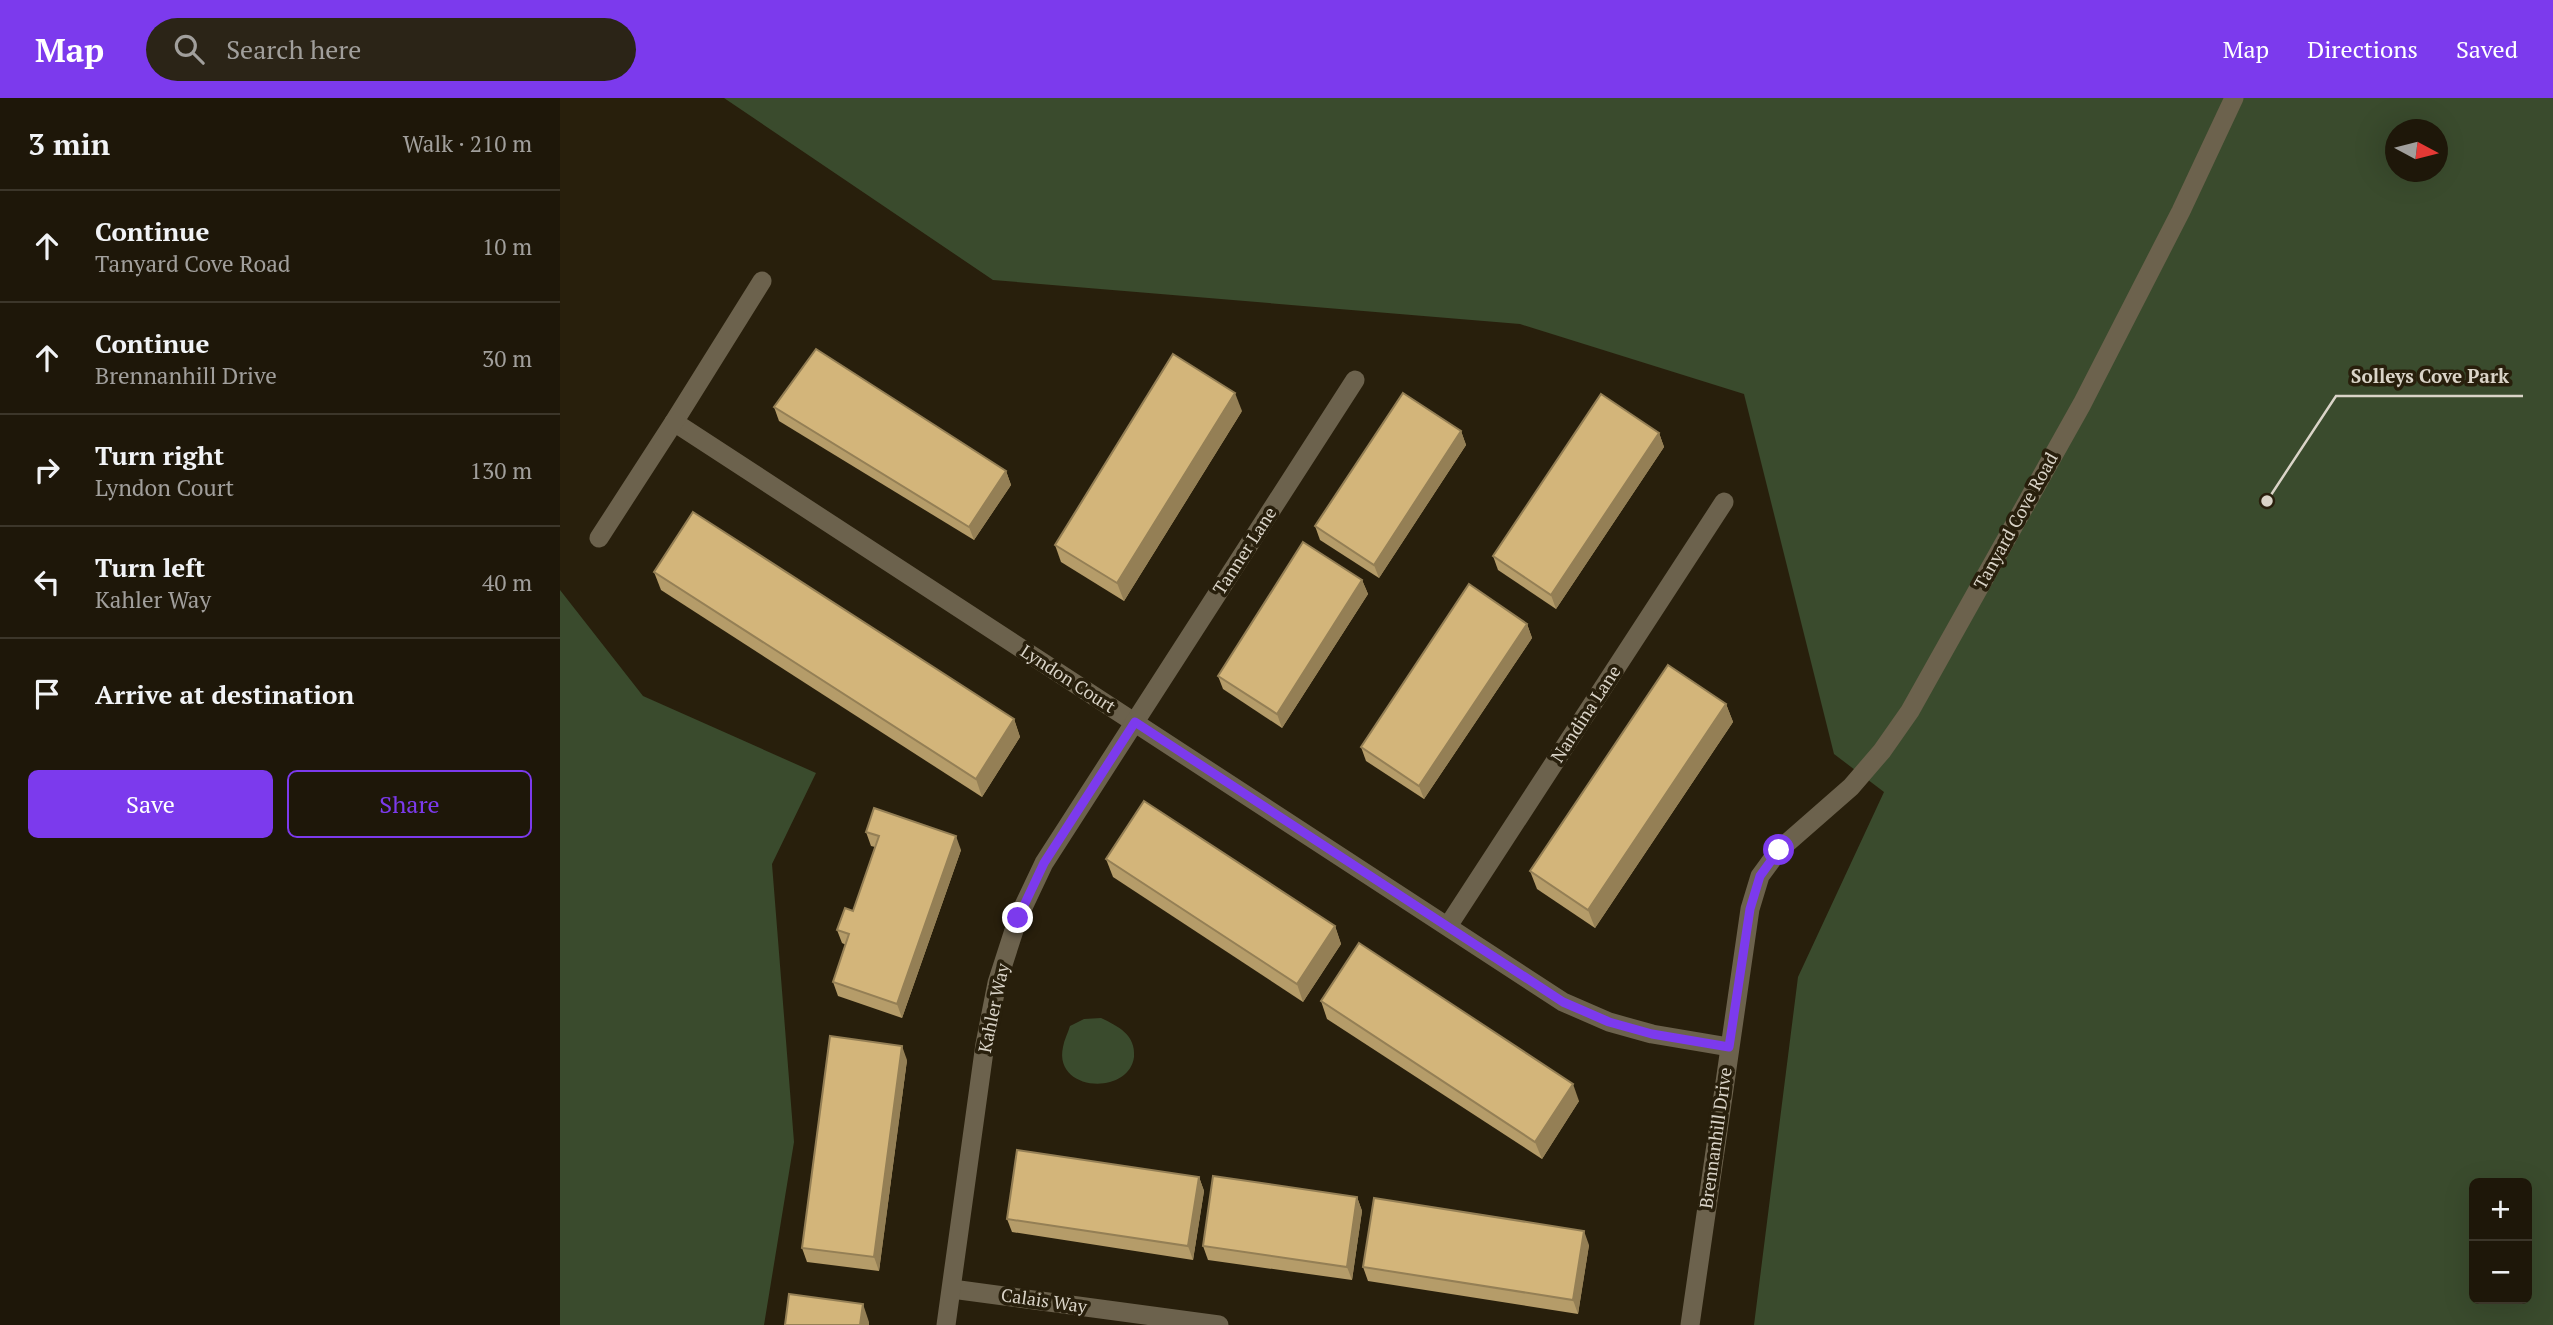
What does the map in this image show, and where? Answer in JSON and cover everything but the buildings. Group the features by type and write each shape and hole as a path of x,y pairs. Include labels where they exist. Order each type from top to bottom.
{"street":[{"name":"Tanyard Cove Road","path":"1750,909 1760,876 1779,850 1851,787 1882,751 1910,711 2088,392 2181,211 2234,98"},
{"path":"599,538 762,281"},
{"name":"Tanner Lane","path":"1135,722 1355,380"},
{"name":"Lyndon Court","path":"674,422 1563,1002 1609,1022 1652,1034 1729,1047"},
{"name":"Nandina Lane","path":"1448,926 1724,502"},
{"name":"Kahler Way","path":"946,1325 996,983 1018,918 1044,863 1135,722"},
{"name":"Brennanhill Drive","path":"1690,1325 1750,909"},
{"name":"Calais Way","path":"952,1289 1219,1325"}],"green space":[{"path":"724,98 2553,98 2553,1325 1754,1325 1798,977 1884,792 1834,754 1744,394 1520,324 993,280"},
{"path":"560,590 643,696 816,773 772,864 794,1142 764,1325 560,1325"},
{"path":"1101,1018 1125,1032 1132,1043 1134,1057 1129,1070 1119,1078 1107,1083 1093,1084 1069,1073 1063,1062 1063,1047 1070,1026 1084,1019"}],"place":[{"name":"Solleys Cove Park","path":"2267,501"}],"route":[{"path":"1018,918 1044,863 1135,722 1563,1002 1609,1022 1652,1034 1729,1047 1750,909 1760,876 1779,850"}]}
